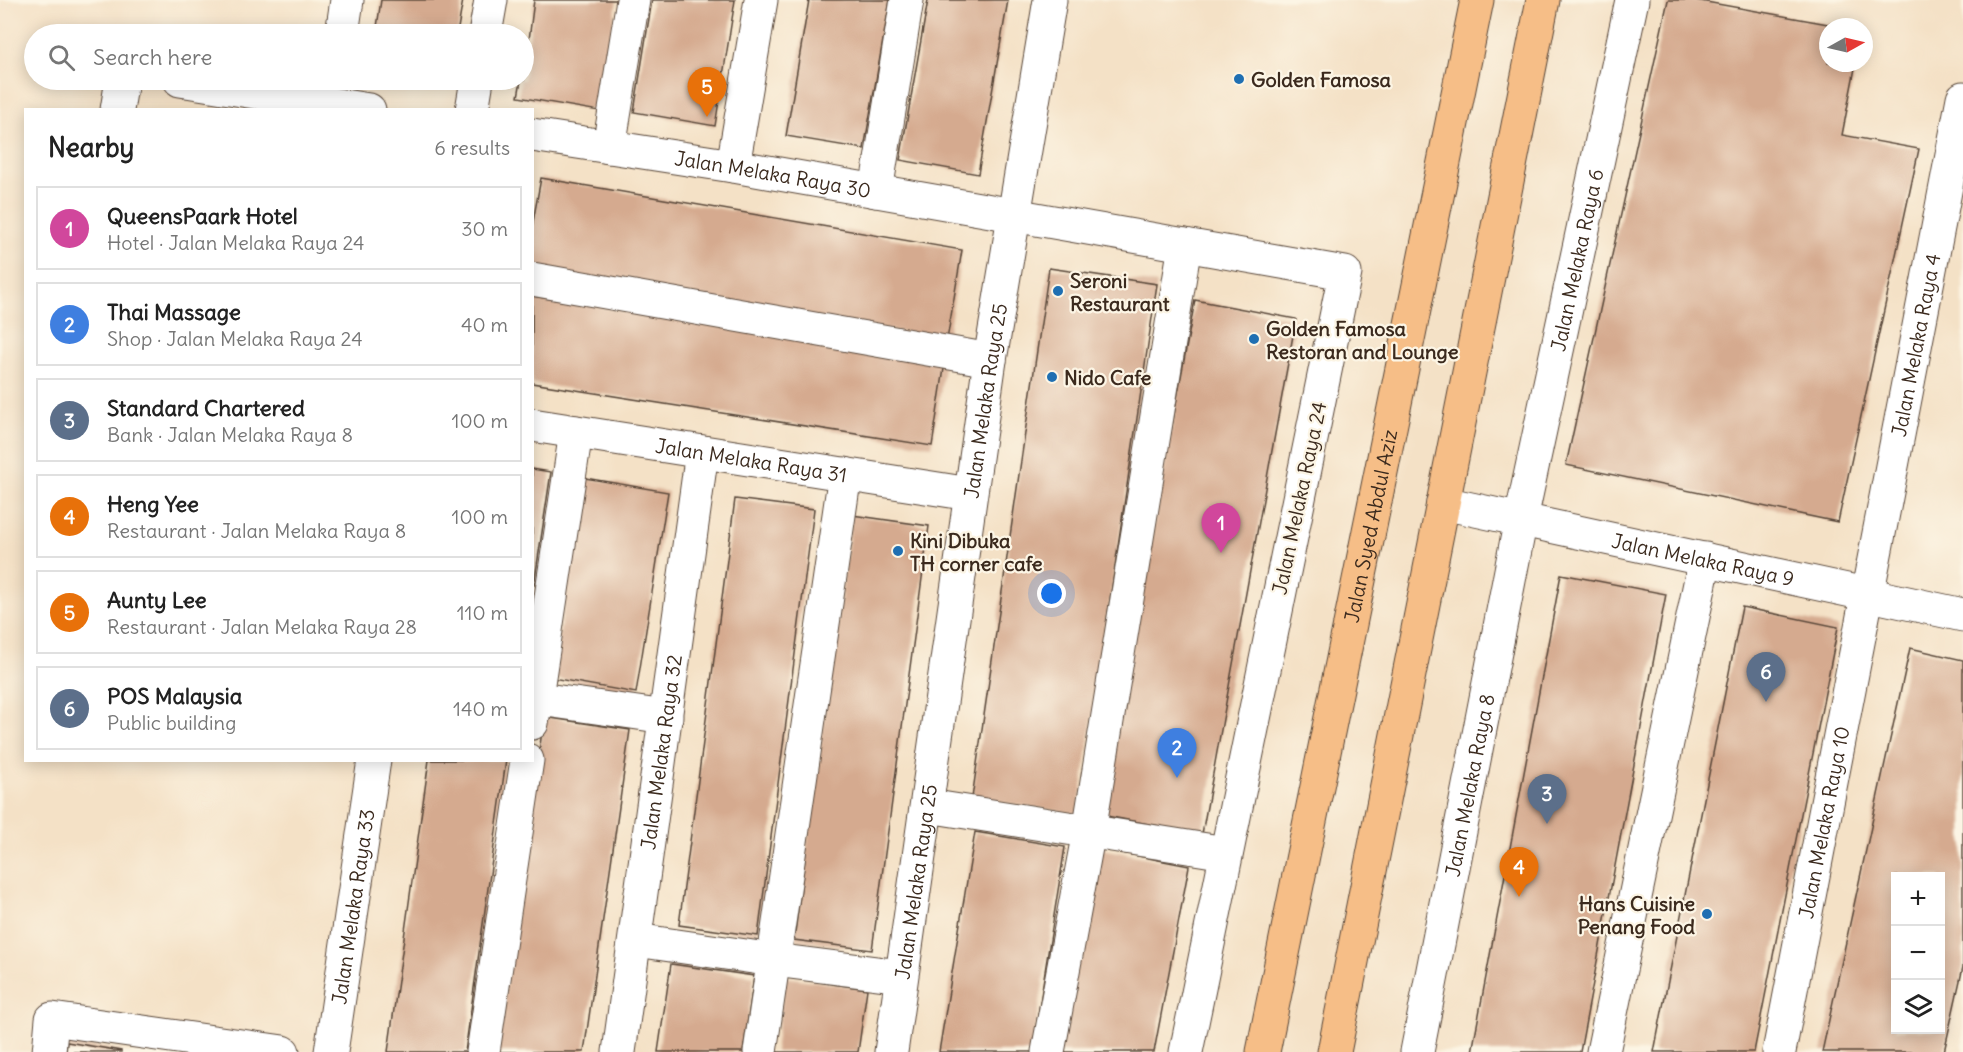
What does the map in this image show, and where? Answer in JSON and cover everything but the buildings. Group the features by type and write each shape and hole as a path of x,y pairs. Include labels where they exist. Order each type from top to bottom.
{"main road":[{"name":"Jalan Syed Abdul Aziz","path":"1263,1052 1477,0"},
{"path":"1334,1052 1543,0"}],"street":[{"path":"343,24 347,0"},
{"path":"487,24 491,0"},
{"path":"609,147 633,0"},
{"path":"733,166 761,0"},
{"path":"876,191 908,0"},
{"name":"Jalan Melaka Raya 25","path":"891,1052 990,360 1050,0"},
{"name":"Jalan Melaka Raya 6","path":"1521,519 1632,0"},
{"path":"117,108 120,90"},
{"path":"308,90 333,92 365,108"},
{"path":"472,108 475,90"},
{"name":"Jalan Melaka Raya 4","path":"1868,594 1963,98"},
{"name":"Jalan Melaka Raya 30","path":"534,135 733,166 1014,215"},
{"name":"Jalan Melaka Raya 24","path":"1014,215 1345,273 1186,1052"},
{"path":"1048,1052 1089,831 1185,245"},
{"path":"534,279 990,360"},
{"name":"Jalan Melaka Raya 31","path":"534,425 970,494"},
{"path":"576,432 534,707 666,717"},
{"name":"Jalan Melaka Raya 32","path":"619,1052 702,452"},
{"path":"760,1052 845,474"},
{"name":"Jalan Melaka Raya 9","path":"1443,503 1963,615"},
{"name":"Jalan Melaka Raya 8","path":"1417,1052 1521,519"},
{"path":"1603,1052 1705,559"},
{"name":"Jalan Melaka Raya 10","path":"1779,1052 1868,594"},
{"name":"Jalan Melaka Raya 33","path":"331,1052 374,762"},
{"path":"483,1052 527,762"},
{"path":"928,806 1226,853"},
{"path":"636,940 901,976"},
{"path":"49,1052 52,1019 283,1052"}],"place":[{"name":"Golden Famosa","path":"1239,79"},
{"name":"Aunty Lee","path":"707,117"},
{"name":"Seroni Restaurant","path":"1058,291"},
{"name":"Golden Famosa Restoran and Lounge","path":"1254,339"},
{"name":"Nido Cafe","path":"1052,377"},
{"name":"Kini Dibuka TH corner cafe","path":"898,551"},
{"name":"QueensPaark Hotel","path":"1221,553"},
{"name":"POS Malaysia","path":"1766,702"},
{"name":"Thai Massage","path":"1177,778"},
{"name":"Standard Chartered","path":"1547,824"},
{"name":"Heng Yee","path":"1519,897"},
{"name":"Hans Cuisine Penang Food","path":"1707,914"}]}
